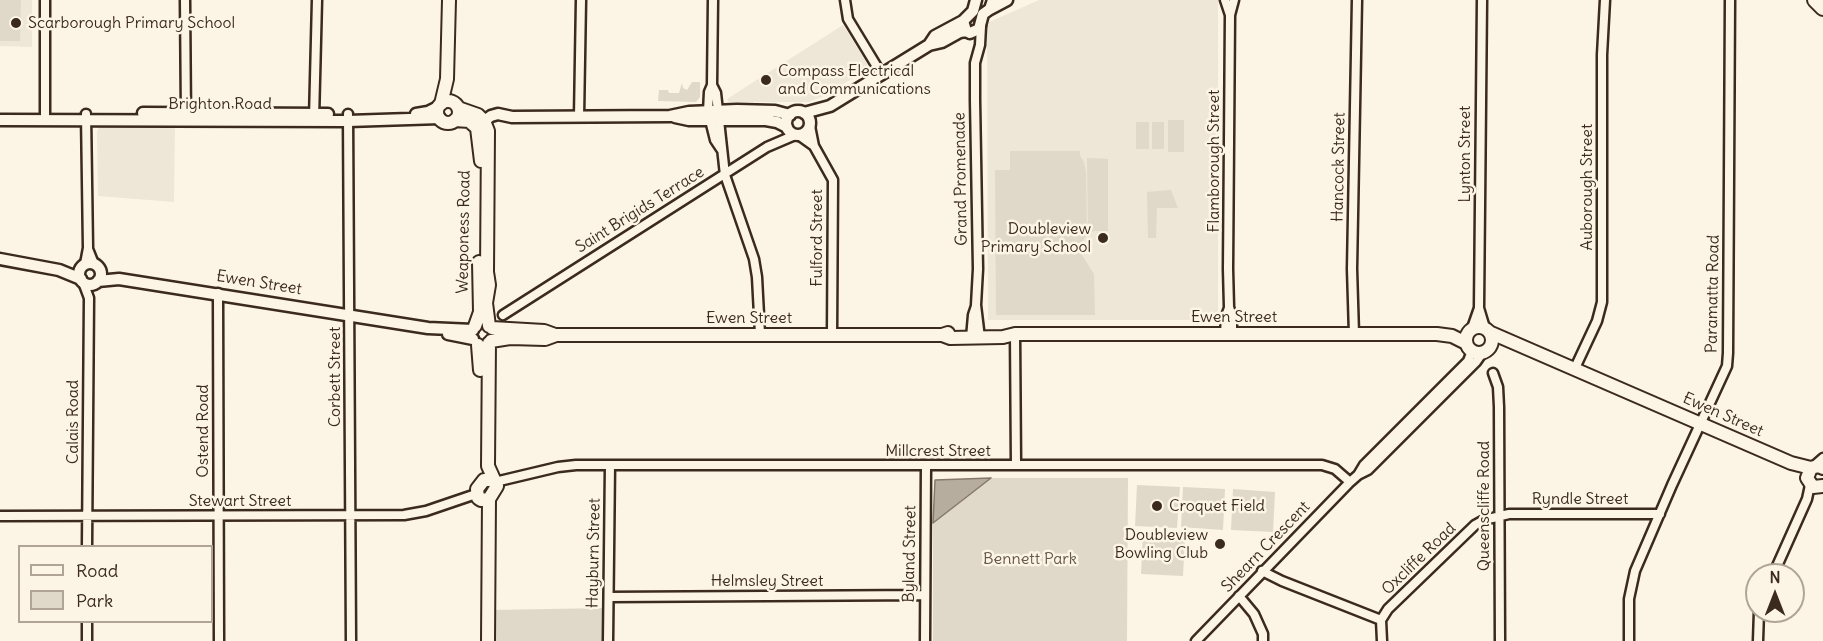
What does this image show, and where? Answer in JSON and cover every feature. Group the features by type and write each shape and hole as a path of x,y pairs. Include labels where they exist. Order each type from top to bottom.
{"main road":[{"path":"449,0 447,79 440,110 446,122 456,110"},
{"path":"1815,0 1823,8"},
{"path":"447,79 456,110"},
{"path":"440,110 447,101 456,110 478,115 482,125"},
{"name":"Weaponess Road","path":"482,125 489,285 480,363 487,489 488,641"},
{"name":"Ewen Street","path":"482,335 545,339 556,336 760,334 942,335 950,338 976,334 1003,337 1015,334 1437,334 1508,340 1816,474"},
{"name":"Weaponess Road","path":"482,641 487,489"}],"street":[{"path":"45,0 45,117"},
{"path":"185,0 186,117"},
{"path":"314,117 317,0"},
{"path":"579,117 581,0"},
{"path":"713,0 712,86 709,92 713,115 722,139 721,149 725,175 754,259 760,334"},
{"path":"845,0 848,19 882,75"},
{"path":"966,28 976,0"},
{"path":"713,115 777,122 794,133 808,130 810,125 831,106 929,45 935,36 966,28 976,31 981,26 983,14 991,4 1007,0"},
{"name":"Flamborough Street","path":"1225,0 1230,15"},
{"name":"Flamborough Street","path":"1229,334 1226,316 1229,307 1230,15 1234,0"},
{"name":"Hancock Street","path":"1354,334 1352,269 1356,0"},
{"name":"Lynton Street","path":"1478,339 1482,0"},
{"name":"Auborough Street","path":"1575,368 1597,321 1602,302 1602,55 1605,0"},
{"name":"Paramatta Road","path":"1629,641 1632,581 1727,366 1730,0"},
{"name":"Grand Promenade","path":"976,334 973,315 976,306 975,79 981,26"},
{"name":"Grand Promenade","path":"966,28 977,51"},
{"path":"794,133 786,123 790,115 831,106"},
{"name":"Brighton Road","path":"0,114 45,117 348,117 440,110"},
{"path":"482,125 491,116 498,114 512,117 670,116 689,120 713,115 775,111 790,115"},
{"path":"804,113 808,116 810,125"},
{"name":"Brighton Road","path":"0,120 45,117"},
{"path":"86,117 88,248 93,271"},
{"name":"Corbett Street","path":"348,117 351,641"},
{"name":"Fulford Street","path":"810,125 814,146 833,180 832,335"},
{"name":"Fulford Street","path":"794,133 814,146"},
{"name":"Saint Brigids Terrace","path":"503,315 767,147 794,133"},
{"name":"Ewen Street","path":"0,259 59,270 93,271 119,279 428,328 432,332 482,335"},
{"name":"Ewen Street","path":"59,270 90,285 93,271"},
{"name":"Calais Road","path":"87,545 90,298 93,271"},
{"name":"Calais Road","path":"82,281 90,298"},
{"name":"Ostend Road","path":"218,293 219,641"},
{"path":"1015,334 1016,465"},
{"name":"Shearn Crescent","path":"1196,641 1350,482 1368,470 1476,362 1478,339"},
{"name":"Queenscliffe Road","path":"1493,373 1498,387 1500,641"},
{"name":"Millcrest Street","path":"487,489 522,476 558,467 610,465 1322,465 1335,469 1350,482"},
{"name":"Hayburn Street","path":"608,641 610,465"},
{"name":"Byland Street","path":"925,641 926,466"},
{"path":"1778,563 1816,474"},
{"name":"Stewart Street","path":"0,516 219,517 416,514 487,489"},
{"name":"Ryndle Street","path":"1500,515 1660,514"},
{"name":"Oxcliffe Road","path":"1382,641 1381,620 1388,609 1475,525 1500,515"},
{"path":"1262,571 1381,620"},
{"name":"Helmsley Street","path":"609,597 925,596"},
{"path":"1239,596 1254,614 1263,634 1263,641"},
{"path":"87,623 87,641"},
{"path":"1758,641 1759,623"}],"shaded area":[{"name":"Scarborough Primary School","path":"0,0 32,0 32,47 0,46"},
{"path":"1039,0 1218,0 1218,320 988,320 987,23"},
{"path":"843,25 870,68 822,97 808,102 729,102 727,99"},
{"path":"100,124 175,124 174,202 98,196 97,132"},
{"path":"991,478 933,523 935,480"}],"green space":[{"path":"0,0 21,0 20,41 0,41"},
{"path":"692,82 700,82 700,97 696,102 658,101 659,90 679,93 682,83 683,88 687,90"},
{"path":"1168,120 1184,120 1184,152 1168,152"},
{"path":"1136,122 1149,122 1149,149 1136,149"},
{"path":"1152,122 1164,122 1164,149 1152,149"},
{"path":"1010,151 1080,151 1086,172 1087,235 1080,244 1080,252 1094,274 1095,315 996,315 995,170 1010,170"},
{"path":"1087,158 1108,159 1108,231 1094,231 1088,234"},
{"path":"1171,190 1178,208 1157,208 1156,238 1148,238 1147,192"},
{"name":"Bennett Park","path":"991,478 1128,478 1127,641 933,641 933,523"},
{"name":"Croquet Field","path":"1137,485 1180,487 1177,528 1135,526"},
{"name":"Croquet Field","path":"1183,487 1225,489 1223,530 1181,527"},
{"name":"Croquet Field","path":"1233,489 1275,492 1273,532 1231,530"},
{"name":"Croquet Field","path":"1143,533 1185,535 1183,576 1141,574"},
{"path":"604,608 604,641 491,641 491,610"}],"place":[{"name":"Scarborough Primary School","path":"16,23"},
{"name":"Compass Electrical and Communications","path":"766,80"},
{"name":"Doubleview Primary School","path":"1103,238"},
{"name":"Croquet Field","path":"1157,506"},
{"name":"Doubleview Bowling Club","path":"1220,544"}]}
